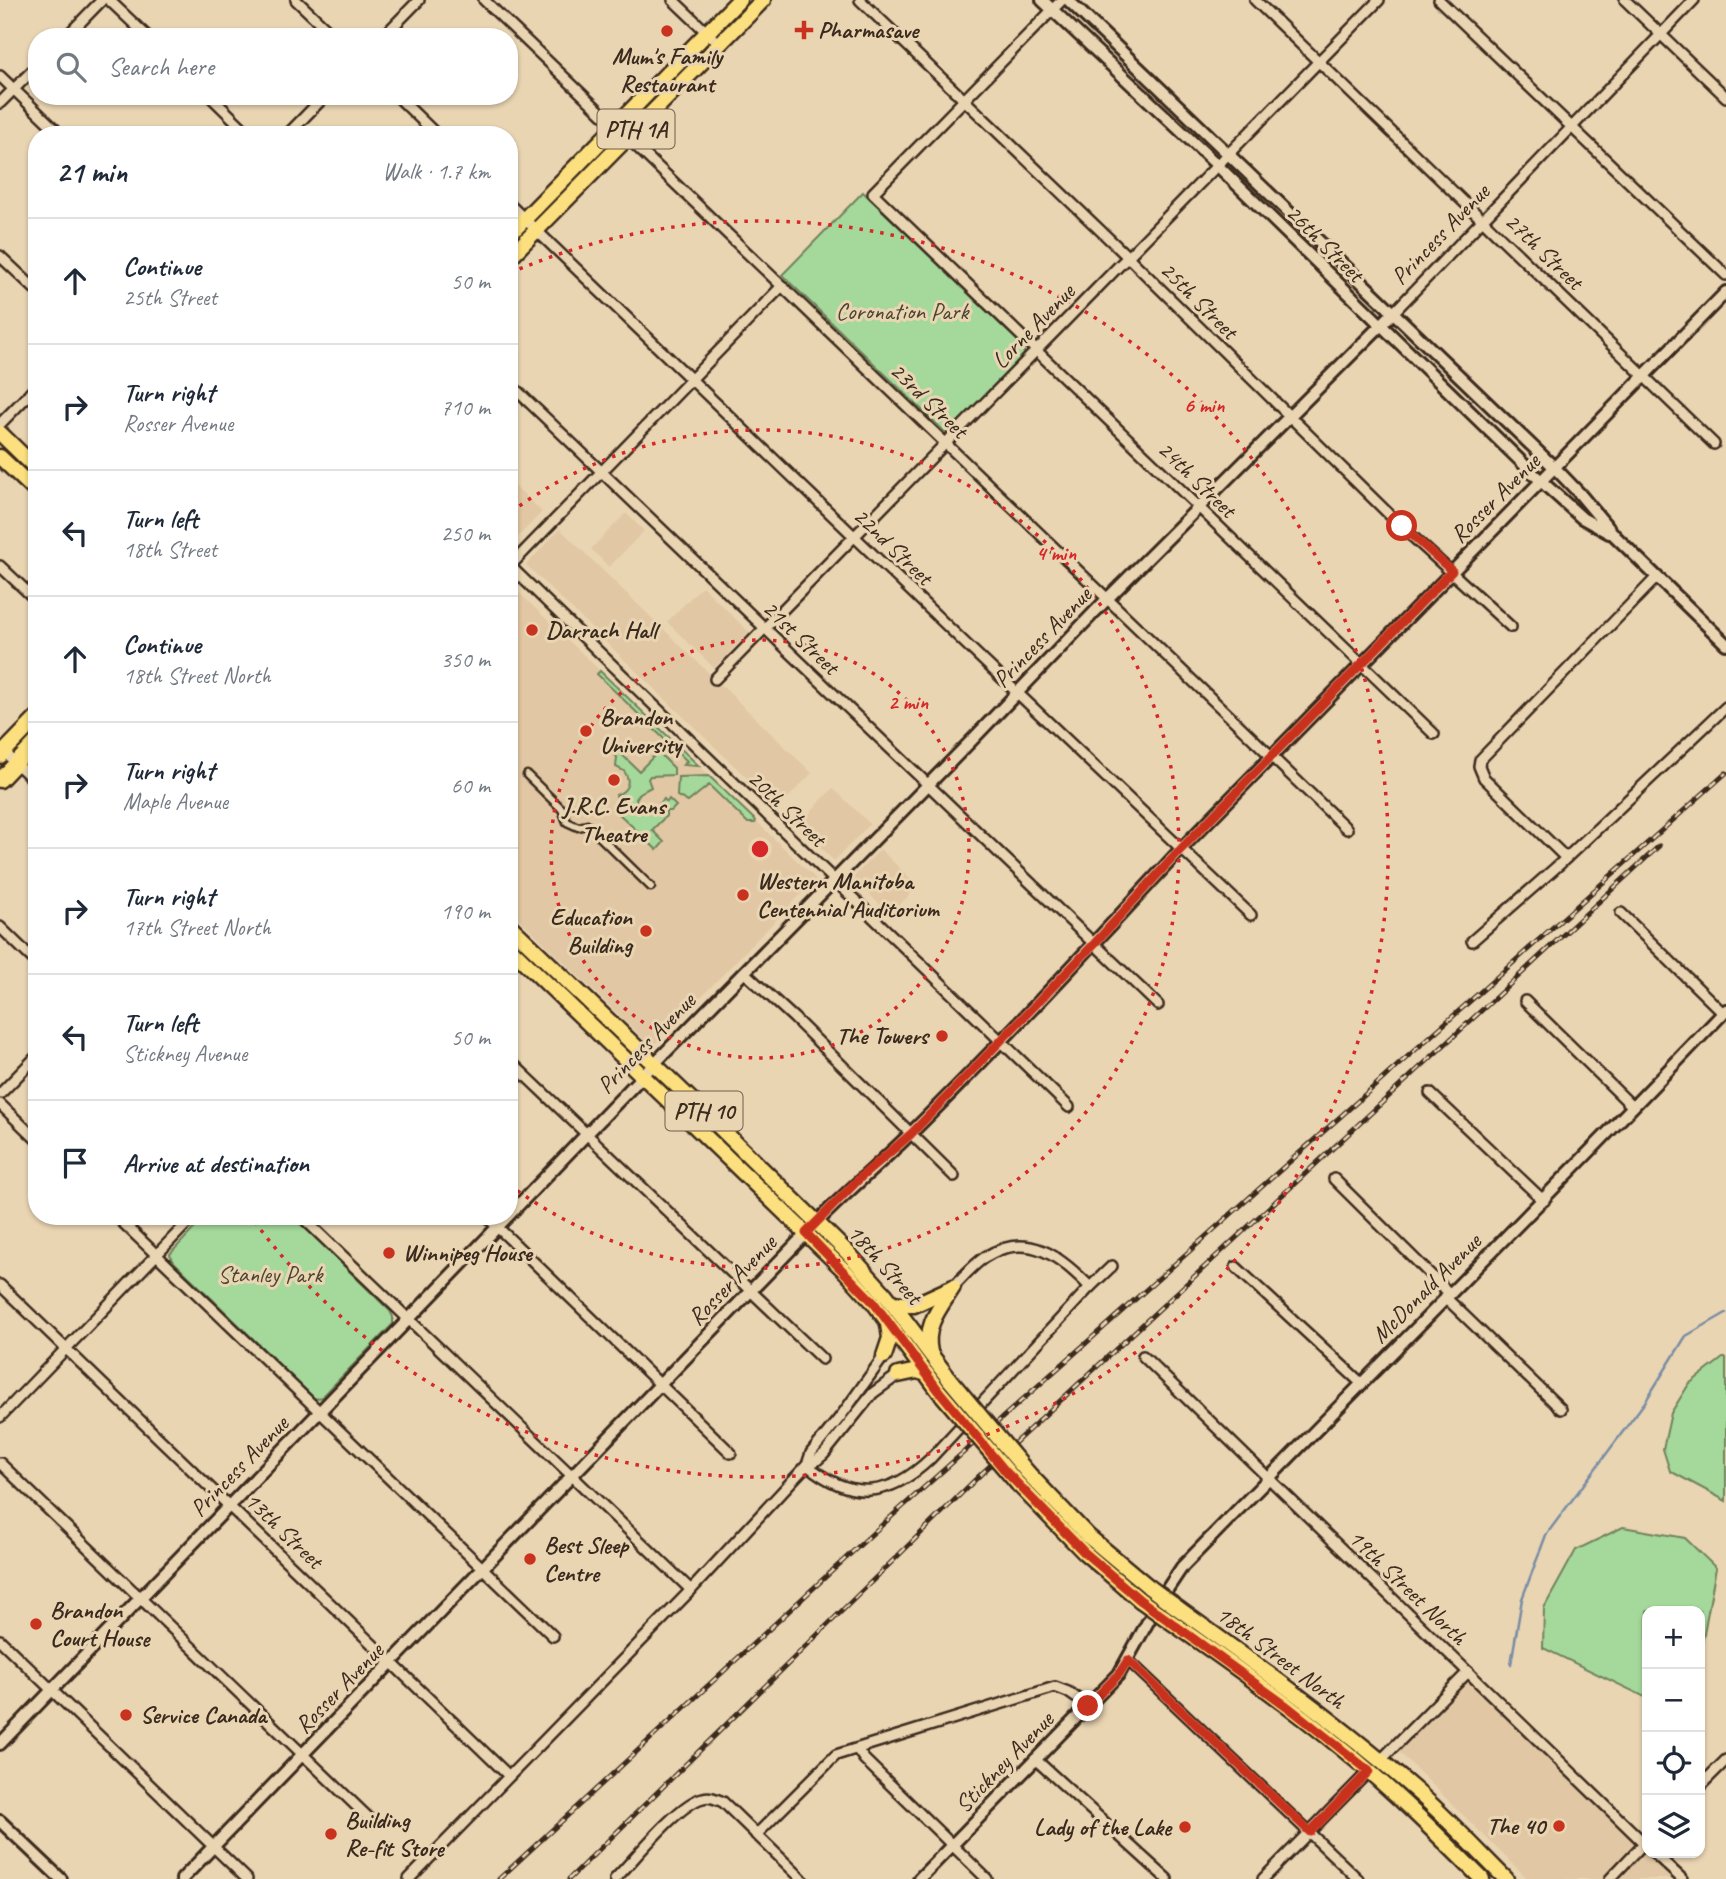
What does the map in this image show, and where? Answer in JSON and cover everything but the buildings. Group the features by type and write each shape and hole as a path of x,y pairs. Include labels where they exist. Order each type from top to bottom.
{"main road":[{"name":"PTH 1A","path":"518,226 739,0"},
{"name":"PTH 1A","path":"518,249 763,0"},
{"path":"0,433 28,460"},
{"path":"0,457 28,483"},
{"path":"1,752 28,726"},
{"path":"0,780 28,750"},
{"name":"18th Street","path":"518,934 654,1064 812,1228 927,1374 945,1386 1023,1479"},
{"name":"18th Street","path":"518,956 643,1076 892,1303 931,1354 945,1386"},
{"path":"892,1303 914,1306 953,1287"},
{"path":"931,1354 928,1336 932,1322 953,1287"},
{"path":"884,1356 890,1338 886,1319"},
{"path":"898,1375 917,1371 927,1374"},
{"name":"18th Street North","path":"1023,1479 1088,1536 1144,1593 1282,1684 1375,1766 1482,1879"},
{"name":"18th Street North","path":"1375,1766 1435,1808 1506,1879"}],"street":[{"path":"75,28 102,0"},
{"path":"109,0 139,28"},
{"path":"296,0 326,28"},
{"path":"392,28 419,0"},
{"name":"23rd Street","path":"484,0 513,28"},
{"path":"673,0 720,45"},
{"name":"25th Street","path":"860,0 1128,257 1402,526 1511,627"},
{"name":"26th Street","path":"1042,0 1217,165 1542,482 1582,518 1615,537"},
{"path":"964,100 1062,0"},
{"name":"26th Street","path":"1068,0 1555,468 1615,537 1726,644"},
{"name":"27th Street","path":"1255,0 1714,444"},
{"name":"Lorne Avenue","path":"715,679 1379,0"},
{"path":"1439,0 1726,275"},
{"path":"1625,0 1726,97"},
{"name":"Princess Avenue","path":"518,1207 1198,507 1393,313 1694,0"},
{"name":"23rd Street","path":"518,33 1347,829"},
{"path":"0,103 28,75"},
{"path":"0,76 28,103"},
{"name":"24th Street","path":"964,100 873,193 1434,734"},
{"path":"30,105 52,126"},
{"path":"219,105 241,126"},
{"path":"297,126 316,105"},
{"path":"406,105 428,126"},
{"name":"22nd Street","path":"518,212 1251,915"},
{"path":"0,256 28,282"},
{"path":"518,558 782,286"},
{"name":"Rosser Avenue","path":"182,1879 861,1177 911,1134 1094,944 1181,849 1726,292"},
{"name":"21st Street","path":"518,392 1158,1005"},
{"path":"0,424 28,395"},
{"path":"0,566 28,592"},
{"name":"20th Street","path":"518,574 1069,1107"},
{"path":"1566,858 1484,778 1480,772 1480,760 1657,577"},
{"path":"1472,941 1566,858 1726,707"},
{"path":"1,752 28,774"},
{"path":"527,775 562,810 567,822 578,827 587,825 651,887"},
{"path":"1621,913 1725,1012"},
{"path":"0,927 28,954"},
{"path":"744,972 954,1177"},
{"path":"1525,1001 1633,1107"},
{"name":"McDonald Avenue","path":"1165,1607 1182,1567 1725,1012"},
{"path":"0,1094 28,1065"},
{"path":"518,1069 822,1360"},
{"path":"1430,1093 1544,1200"},
{"path":"0,1104 28,1131"},
{"path":"1334,1179 1561,1409"},
{"path":"125,1225 481,1570 553,1636"},
{"path":"0,1417 185,1225"},
{"path":"310,1225 691,1590"},
{"path":"498,1227 731,1453"},
{"name":"Princess Avenue","path":"0,1744 498,1227"},
{"path":"953,1287 984,1258 1010,1247 1020,1246 1045,1250 1056,1255 1090,1287"},
{"path":"807,1465 828,1481 852,1489 875,1491 901,1482 930,1459 1112,1266"},
{"path":"1237,1267 1361,1383"},
{"name":"13th Street","path":"0,1285 509,1776"},
{"path":"409,1879 691,1590 807,1465 811,1453 884,1356"},
{"name":"19th Street North","path":"1143,1356 1642,1839"},
{"path":"807,1465 824,1454 873,1393 898,1375"},
{"path":"0,1463 373,1822"},
{"name":"Stickney Avenue","path":"919,1879 1119,1674 1165,1607"},
{"path":"0,1640 247,1879"},
{"path":"1128,1660 1358,1879"},
{"path":"1263,1879 1468,1672"},
{"path":"756,1835 836,1755 1055,1687 1068,1692 1088,1706"},
{"path":"857,1749 864,1759 987,1879"},
{"path":"1035,1759 1167,1879"},
{"path":"1705,1781 1726,1760"},
{"path":"616,1879 684,1807 693,1801 713,1797 723,1802 802,1879"},
{"path":"0,1821 61,1879"},
{"path":"1610,1879 1642,1847"},
{"path":"1659,1858 1682,1879"}],"shaded area":[{"path":"518,489 542,512 518,537"},
{"path":"626,513 644,531 609,567 591,549"},
{"name":"Brandon University","path":"560,529 812,773 778,808 526,565"},
{"name":"Brandon University","path":"702,586 749,632 714,668 667,622"},
{"name":"Brandon University","path":"518,592 816,879 652,1047 518,918"},
{"path":"833,788 870,824 834,861 798,825"},
{"path":"880,849 918,886 890,915 853,878"},
{"path":"1468,1672 1642,1840 1642,1858 1660,1858 1682,1879 1528,1879 1395,1748"}],"green space":[{"name":"Coronation Park","path":"863,192 1023,346 1024,355 947,434 782,275"},
{"path":"600,671 699,766 683,765 687,761 597,674"},
{"path":"617,750 639,771 658,752 674,768 674,775 650,776 648,779 651,787 640,793 636,799 639,809 646,812 654,810 664,799 667,802 669,799 676,806 671,811 666,811 666,816 652,830 664,842 657,850 614,809 619,804 616,795 626,788 628,782 624,771 616,767 617,757 613,753"},
{"path":"709,776 756,821 755,823 748,823 709,785 688,802 677,796 678,777"},
{"name":"Stanley Park","path":"197,1225 302,1225 390,1311 393,1324 322,1397 315,1399 172,1260 170,1254"},
{"path":"1726,1358 1726,1501 1670,1471 1663,1449 1671,1413 1689,1384"},
{"path":"1623,1527 1685,1538 1716,1568 1705,1628 1705,1606 1642,1606 1642,1696 1543,1648 1544,1608 1576,1550"}],"waterway":[{"path":"1511,1664 1522,1599 1546,1535 1645,1402 1686,1336 1726,1313"}],"railway":[{"path":"499,1879 873,1533 1726,773"},
{"path":"569,1879 979,1476 1659,846"}],"place":[{"name":"Pharmasave","path":"804,30"},
{"name":"Mum's Family Restaurant","path":"667,31"},
{"name":"Darrach Hall","path":"532,630"},
{"name":"Brandon University","path":"586,731"},
{"name":"J.R.C. Evans Theatre","path":"614,780"},
{"name":"Western Manitoba Centennial Auditorium","path":"743,895"},
{"name":"Education Building","path":"646,931"},
{"name":"The Towers","path":"942,1036"},
{"name":"Winnipeg House","path":"389,1253"},
{"name":"Best Sleep Centre","path":"530,1559"},
{"name":"Brandon Court House","path":"36,1624"},
{"name":"Service Canada","path":"126,1715"},
{"name":"The 40","path":"1559,1826"},
{"name":"Lady of the Lake","path":"1185,1827"},
{"name":"Building Re-fit Store","path":"331,1834"}],"route":[{"path":"1088,1706 1119,1674 1128,1660 1310,1832 1369,1771 1244,1674 1140,1600 1084,1552 1006,1472 939,1391 874,1303 806,1233 861,1177 911,1134 1094,944 1181,849 1452,571 1402,526"}]}
